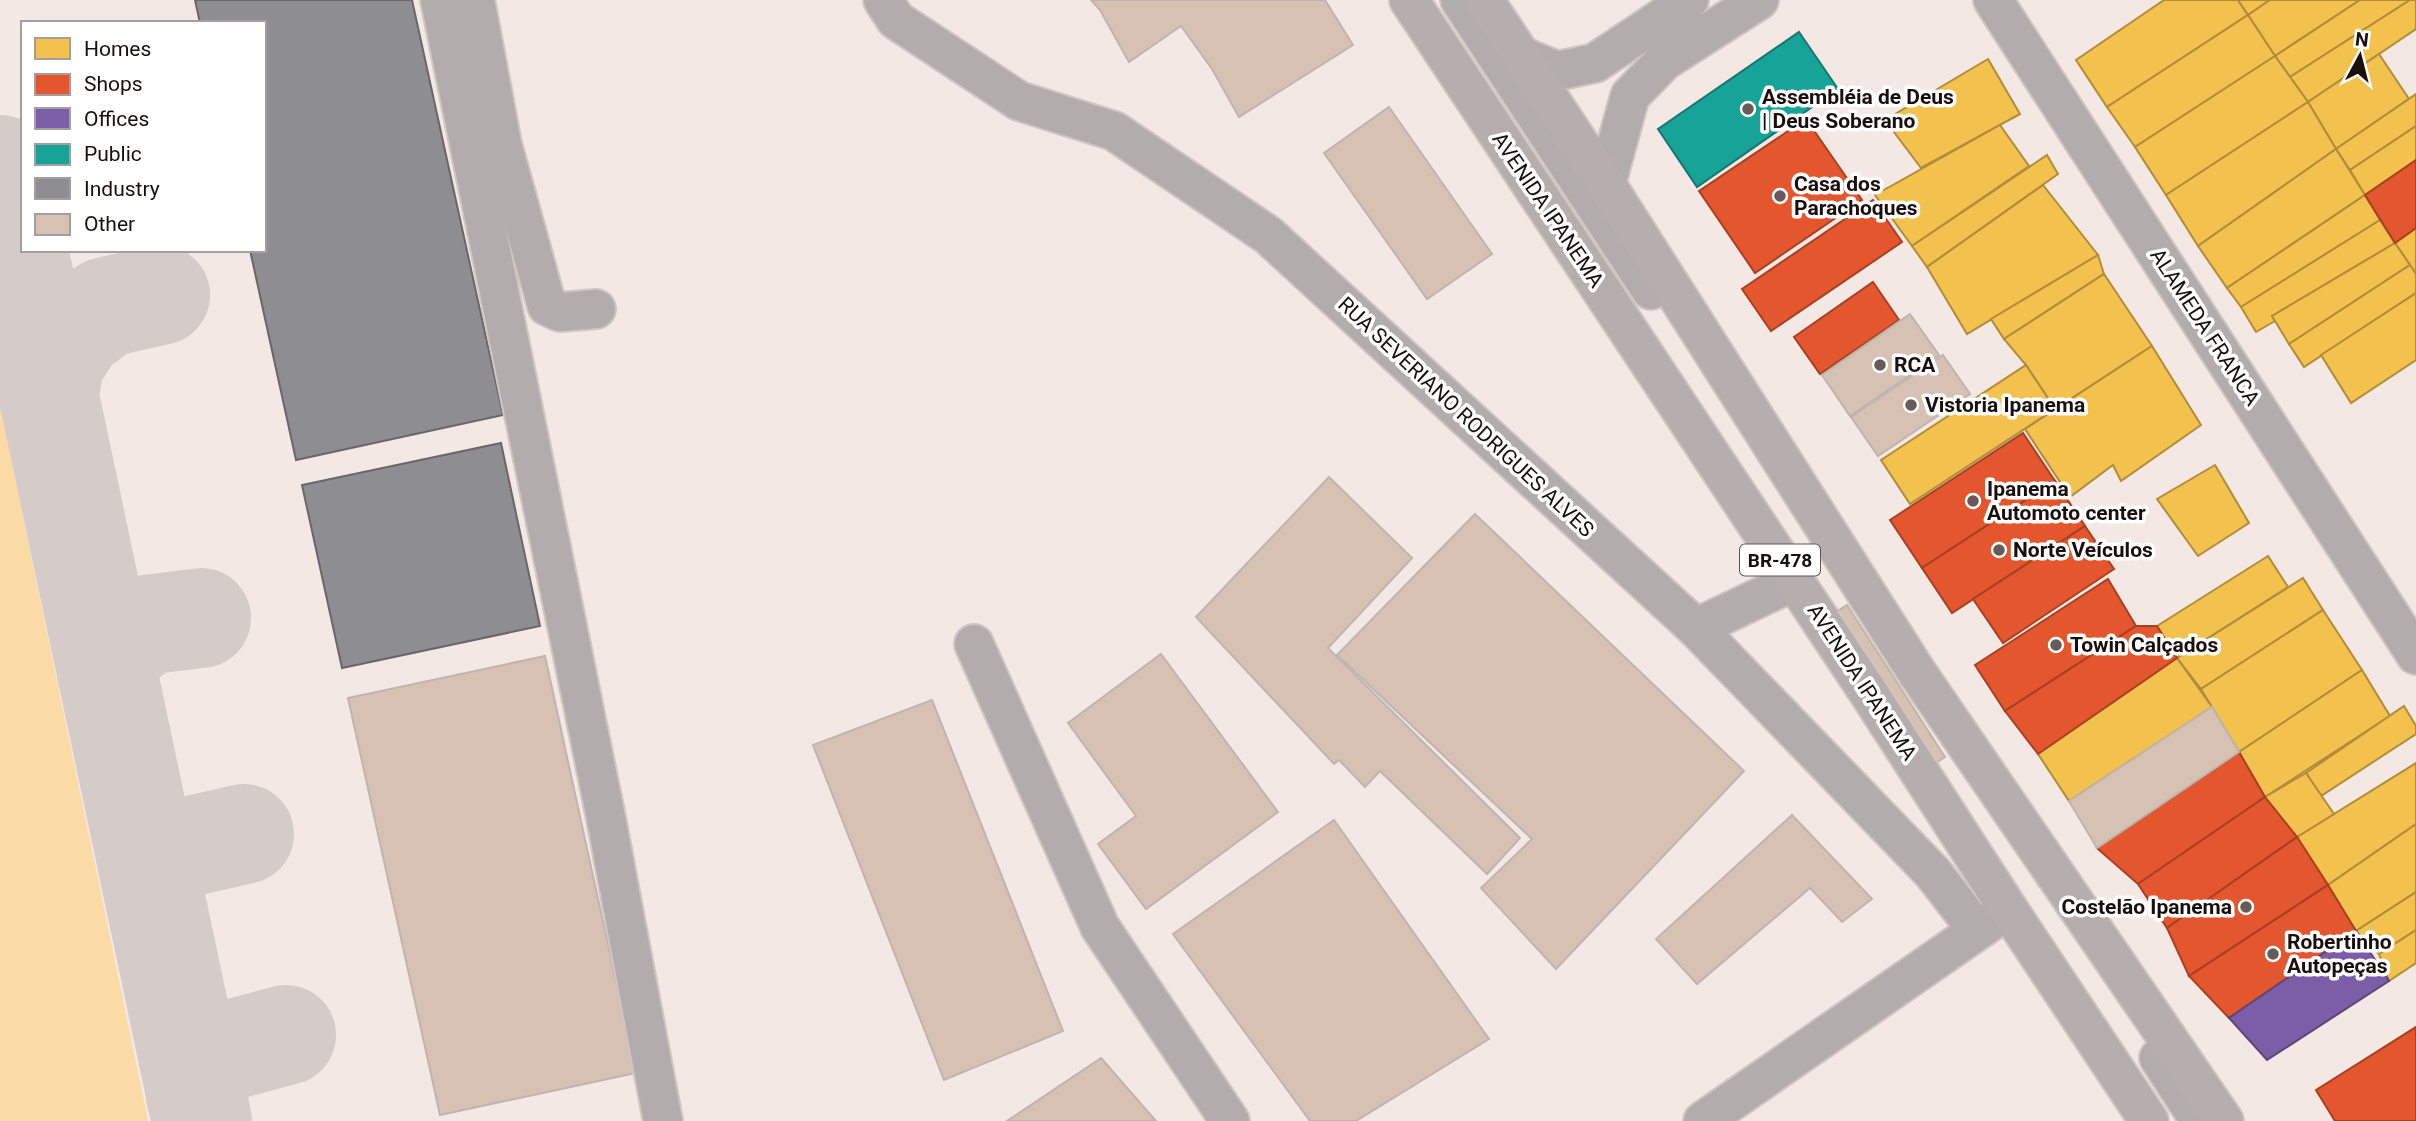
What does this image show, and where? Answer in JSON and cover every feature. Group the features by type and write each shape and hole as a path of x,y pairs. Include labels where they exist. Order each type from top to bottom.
{"main road":[{"name":"AVENIDA IPANEMA","path":"1409,0 2149,1121"},
{"name":"BR-478","path":"1484,0 1606,184 1916,671 2224,1121"}],"street":[{"path":"440,0 605,813 663,1121"},
{"path":"475,0 502,144 547,306 560,312 596,309"},
{"name":"RUA SEVERIANO RODRIGUES ALVES","path":"883,0 896,20 1019,100 1114,131 1268,235 1696,628 1933,873 1977,930"},
{"path":"1421,0 1950,803 2166,1121"},
{"path":"1460,0 2200,1121"},
{"path":"1521,56 1557,71 1595,63 1689,0"},
{"path":"1606,184 1630,96 1664,61 1759,0"},
{"name":"ALAMEDA FRANCA","path":"1993,0 2416,654"},
{"path":"1696,628 1794,580"},
{"path":"974,644 1100,927 1230,1121"},
{"path":"1703,1121 2008,909"}],"shaded area":[{"path":"0,406 148,1121 0,1121"}],"building: Homes":[{"path":"2164,0 2238,0 2248,15 2107,107 2076,60"},
{"path":"2238,0 2270,0 2248,15"},
{"path":"2270,0 2360,0 2275,56 2248,15"},
{"path":"2360,0 2410,0 2290,77 2275,56"},
{"path":"2410,0 2416,0 2416,29 2308,102 2290,77"},
{"path":"2248,15 2275,56 2135,147 2107,107"},
{"path":"2379,54 2409,99 2336,149 2308,102"},
{"path":"2275,56 2308,102 2166,195 2135,147"},
{"path":"1988,59 2020,114 1921,168 1885,120"},
{"path":"2416,94 2416,126 2350,170 2336,149"},
{"path":"2308,102 2336,149 2198,246 2166,195"},
{"path":"2000,125 2029,166 1912,246 1875,195"},
{"path":"2416,126 2416,160 2365,195 2350,170"},
{"path":"2336,149 2365,195 2227,288 2198,246"},
{"path":"2047,155 2058,174 1927,267 1912,246"},
{"path":"2043,185 2098,255 1967,334 1927,267"},
{"path":"2365,195 2380,220 2241,307 2227,288"},
{"path":"2380,220 2395,243 2272,316 2275,321 2256,332 2241,307"},
{"path":"2416,228 2416,274 2395,243"},
{"path":"2395,243 2410,265 2289,344 2272,316"},
{"path":"2098,255 2104,274 2004,339 1991,319"},
{"path":"2410,265 2416,274 2416,293 2304,367 2289,344"},
{"path":"2104,274 2152,346 2055,409 2026,365 2004,339"},
{"path":"2416,293 2416,360 2351,403 2321,355"},
{"path":"2152,346 2201,425 2121,481 2113,465 2070,497 2025,429"},
{"path":"2026,365 2055,409 1910,504 1881,460"},
{"path":"2215,465 2249,523 2198,556 2157,499"},
{"path":"2268,556 2288,587 2177,658 2157,626"},
{"path":"2303,578 2323,610 2201,689 2177,658"},
{"path":"2323,610 2362,670 2239,752 2201,689"},
{"path":"2177,658 2212,707 2069,801 2038,754"},
{"path":"2362,670 2390,716 2265,797 2239,752"},
{"path":"2404,706 2416,726 2416,734 2321,796 2306,773"},
{"path":"2416,763 2416,824 2328,885 2297,837"},
{"path":"2306,773 2334,814 2297,837 2265,797"},
{"path":"2416,824 2416,892 2356,931 2328,885"},
{"path":"2416,892 2416,930 2379,954 2356,931"},
{"path":"2416,930 2416,963 2389,981 2379,954"}],"building: Shops":[{"name":"Casa dos Parachoques","path":"1806,119 1862,200 1755,273 1699,191"},
{"path":"2416,160 2416,228 2395,243 2365,195"},
{"path":"1873,200 1902,242 1771,331 1742,289"},
{"path":"1873,282 1899,320 1820,374 1794,337"},
{"name":"Ipanema Automoto center","path":"2023,433 2055,481 1922,568 1890,520"},
{"name":"Norte Veículos","path":"2055,481 2085,526 1952,613 1922,568"},
{"path":"2085,526 2114,569 2003,643 1973,599"},
{"name":"Towin Calçados","path":"2108,579 2136,626 2005,711 1975,665"},
{"name":"Towin Calçados","path":"2136,626 2157,626 2177,658 2038,754 2005,711"},
{"name":"Costelão Ipanema","path":"2239,752 2265,797 2138,884 2097,848"},
{"path":"2265,797 2297,837 2167,928 2138,884"},
{"name":"Costelão Ipanema","path":"2297,837 2328,885 2189,976 2167,928"},
{"name":"Robertinho Autopeças","path":"2328,885 2356,931 2229,1018 2189,976"},
{"path":"2416,1027 2416,1121 2335,1121 2316,1090"}],"building: Offices":[{"path":"2356,931 2389,981 2267,1060 2229,1018"}],"building: Public":[{"name":"Assembléia de Deus | Deus Soberano","path":"1799,32 1838,89 1697,187 1658,129"}],"building: Industry":[{"path":"195,0 412,0 503,415 296,460 250,252 266,252 266,21 200,21"},
{"path":"501,443 540,626 342,668 302,485"}],"building: Other":[{"path":"1091,0 1325,0 1353,45 1239,117 1212,69 1181,26 1129,62 1100,10"},
{"path":"1389,107 1492,254 1427,299 1324,153"},
{"name":"RCA","path":"1910,314 1939,355 1850,416 1822,375"},
{"name":"Vistoria Ipanema","path":"1943,355 1970,394 1878,456 1851,417"},
{"path":"1329,477 1412,558 1328,648 1520,838 1487,874 1380,771 1365,787 1339,760 1334,764 1196,617"},
{"path":"1475,514 1744,771 1556,969 1481,888 1532,839 1337,655"},
{"path":"1847,605 1945,757 1928,768 1830,616"},
{"path":"1161,654 1278,812 1146,909 1098,844 1136,816 1068,723"},
{"path":"545,656 636,1073 440,1115 348,698"},
{"path":"932,700 1063,1031 944,1080 813,745"},
{"path":"2212,707 2239,752 2097,848 2069,801"},
{"path":"1792,815 1872,899 1842,922 1810,888 1697,984 1656,939"},
{"path":"1334,820 1489,1039 1356,1121 1310,1121 1173,934"},
{"path":"1101,1058 1156,1121 1007,1121"}],"taxiway":[{"path":"0,165 202,1121"},
{"path":"48,395 55,361 75,330 106,307 160,295"},
{"path":"107,673 118,647 145,625 201,618"},
{"path":"152,885 163,862 182,848 244,834"},
{"path":"196,1096 202,1070 226,1051 286,1035"}],"place":[{"name":"Assembléia de Deus | Deus Soberano","path":"1748,109"},
{"name":"Casa dos Parachoques","path":"1780,196"},
{"name":"RCA","path":"1880,365"},
{"name":"Vistoria Ipanema","path":"1911,405"},
{"name":"Ipanema Automoto center","path":"1973,501"},
{"name":"Norte Veículos","path":"1999,550"},
{"name":"Towin Calçados","path":"2056,645"},
{"name":"Costelão Ipanema","path":"2246,907"},
{"name":"Robertinho Autopeças","path":"2273,954"}]}
